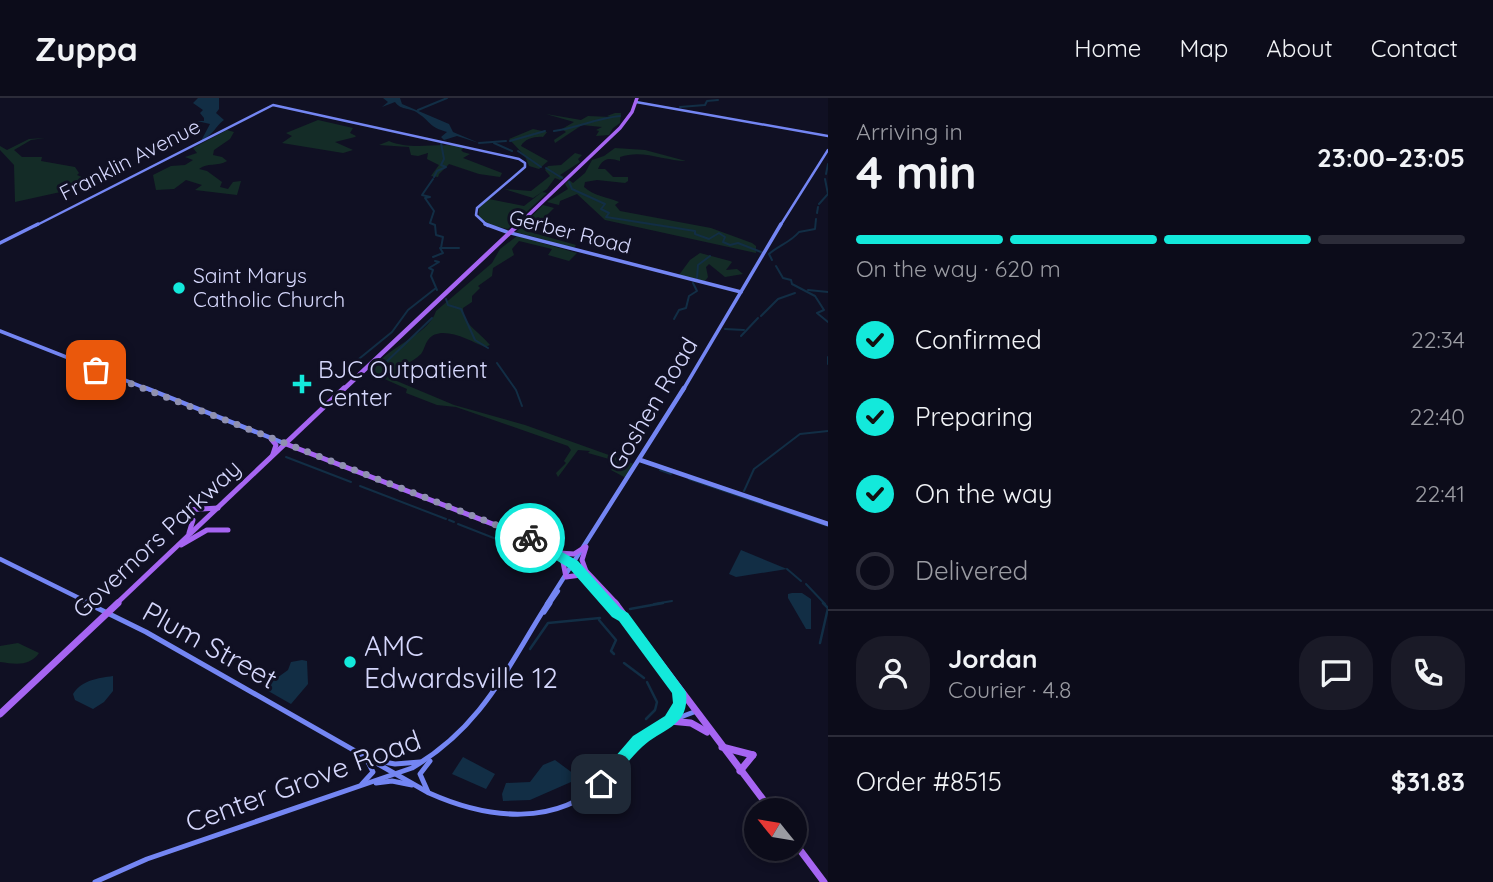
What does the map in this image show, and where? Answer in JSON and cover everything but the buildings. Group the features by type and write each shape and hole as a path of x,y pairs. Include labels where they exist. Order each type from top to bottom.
{"main road":[{"name":"Governors Parkway","path":"0,714 620,128 636,100"},
{"path":"302,429 298,441 306,452"},
{"path":"271,439 276,445 272,457"},
{"path":"286,444 500,526 558,553 586,574 623,617 761,798"},
{"path":"187,537 192,526 188,511 208,511 220,506"},
{"path":"178,546 207,530 228,530"},
{"path":"558,553 574,554 586,546"},
{"path":"586,546 582,560 586,574"},
{"path":"558,553 566,567 566,577 576,573 586,574"},
{"path":"679,692 680,704 670,721 691,723 713,737"},
{"path":"720,746 753,755 740,771"},
{"path":"807,859 824,882"}],"street":[{"path":"636,100 828,136"},
{"name":"Gerber Road","path":"274,105 522,160 526,163 525,167 481,203 475,212 478,219 486,225 741,292"},
{"name":"Franklin Avenue","path":"0,243 274,105"},
{"name":"Goshen Road","path":"574,565 790,212 788,209 828,150"},
{"path":"0,331 286,444"},
{"path":"640,460 828,524"},
{"name":"Plum Street","path":"0,559 108,612 429,793"},
{"name":"Center Grove Road","path":"95,882 147,859 396,774 433,757 471,724 574,565"},
{"path":"362,786 400,782 462,808 485,813 523,816 550,811 590,794 613,772 638,741 670,721 694,712"},
{"path":"367,758 404,764 433,757"},
{"path":"429,793 420,774 433,757"},
{"path":"362,786 373,772 367,758"}],"green space":[{"path":"621,113 620,123 609,135 596,136 599,131 596,130 602,127 582,125 555,143 554,140 566,132 562,129 574,122 546,114 581,120 588,116 610,117 607,116"},
{"path":"318,120 353,128 350,133 355,137 335,142 353,150 343,153 282,143 292,136 286,133"},
{"path":"533,129 547,132 543,137 530,138 521,146 548,161 539,169 529,166 525,156 509,139"},
{"path":"227,130 234,132 230,139 214,150 213,155 227,161 199,169 207,171 222,182 220,187 228,189 233,182 241,181 237,195 195,190 202,185 186,180 174,189 156,190 153,175 171,166 185,165 193,160 185,157 197,153 193,148"},
{"path":"45,138 31,140 14,150 22,157 42,157 41,161 75,167 79,173 77,175 91,181 65,191 15,202 14,165 0,150 0,146 7,150 29,139"},
{"path":"389,141 416,146 465,147 461,150 470,154 463,158 502,173 500,177 479,174 449,164 438,177 431,176 439,165 427,159 428,153 411,155 409,147 379,145"},
{"path":"615,148 645,150 686,161 637,154 620,157 620,161 607,159 598,169 605,169 613,177 628,177 628,181 597,180 585,182 584,187 619,202 615,205 620,211 711,228 752,243 756,246 756,253 605,220 577,194 560,201 559,205 547,202 568,189 565,184 569,180 573,183 585,173 592,160"},
{"path":"575,153 582,155 578,159 580,162 560,175 564,177 560,180 555,178 547,189 533,198 504,189 531,191 550,176 545,170 548,166 561,165"},
{"path":"542,192 547,193 508,229 490,225 479,217 479,208 489,199 524,206"},
{"path":"543,205 554,208 530,232 576,245 574,248 516,232"},
{"path":"517,236 577,253 569,261 548,255 552,249 519,241 512,249 514,255 493,268 492,276 478,286 480,288 472,296 472,302 463,308 469,324 490,345 485,347 448,333 433,335 421,354 401,368 392,379 454,405 525,425 634,464 626,478 611,470 616,461 588,453 590,451 578,450 558,477 556,473 566,463 564,461 571,450 568,446 456,407 437,405 406,393 407,389 371,373 385,356 424,328 436,311 492,263 500,249"},
{"path":"700,253 730,261 732,262 726,270 737,269 743,274 725,277 709,264 706,267 708,277 705,281 679,275 690,260"},
{"path":"18,643 39,653 26,663 0,662 0,646"}],"water":[{"path":"198,98 219,98 219,109 216,113 224,120 201,141 210,124 197,121 204,121 200,113 203,110 193,103"},
{"path":"383,98 400,98 402,104 449,124 453,132 479,143 457,136 444,140 441,137 447,132 395,102 382,107 388,102"},
{"path":"741,550 787,569 736,577 729,574"},
{"path":"802,593 811,599 811,629 806,629 788,598 788,594"},
{"path":"307,661 308,684 291,704 263,688 288,670 291,662"},
{"path":"113,676 113,691 104,702 93,709 75,700 73,694 81,686 96,679"},
{"path":"463,757 495,774 486,789 452,774"},
{"path":"555,760 574,774 571,782 530,800 503,801 502,794 506,783 530,782 543,765"}],"waterway":[{"path":"418,110 447,98"},
{"path":"680,107 705,105 707,101 718,100"},
{"path":"554,131 620,116"},
{"path":"510,141 545,131"},
{"path":"479,143 506,141"},
{"path":"434,177 437,171 446,167 441,165 444,159 441,143"},
{"path":"494,143 512,151"},
{"path":"518,151 541,167"},
{"path":"826,174 828,164"},
{"path":"546,168 562,178"},
{"path":"433,179 422,195 430,197 425,198 434,211 430,223 435,225 436,235 443,237 441,248 459,248"},
{"path":"819,204 828,194 825,179"},
{"path":"569,182 572,189 605,204 601,209 609,213 606,217 695,231 695,234 709,239 719,233 725,237 723,242 730,245 738,243 761,252"},
{"path":"817,213 818,207"},
{"path":"772,260 769,254 799,232 815,229 816,219"},
{"path":"433,257 443,253 440,248"},
{"path":"697,278 698,265 710,256"},
{"path":"435,261 439,262 429,268 433,270 431,276 437,290"},
{"path":"776,266 783,278 791,280 792,284 815,296 824,310 817,313 828,322"},
{"path":"674,319 679,310 686,308 689,296 697,291 693,283"},
{"path":"349,367 392,332 408,310 436,288"},
{"path":"808,290 828,292"},
{"path":"761,316 778,299 795,293"},
{"path":"446,299 448,305 461,309 475,340 488,348"},
{"path":"383,365 432,318"},
{"path":"741,336 758,318"},
{"path":"725,329 744,330"},
{"path":"828,357 828,364"},
{"path":"497,363 516,390 522,406"},
{"path":"744,491 754,469 800,434 828,431"},
{"path":"286,457 351,482"},
{"path":"660,470 671,474"},
{"path":"689,479 828,526"},
{"path":"360,486 446,519"},
{"path":"449,520 454,522"},
{"path":"458,524 537,555"},
{"path":"787,569 801,581"},
{"path":"806,584 825,604"},
{"path":"654,604 672,601"},
{"path":"630,609 663,603"},
{"path":"820,643 828,608 823,603"},
{"path":"530,649 548,623 600,618"},
{"path":"599,620 616,640 611,651 614,654"},
{"path":"624,663 644,678"},
{"path":"646,719 655,710 657,702 647,682"}],"way so far":[{"path":"96,370 530,538"}],"place":[{"name":"Saint Marys Catholic Church","path":"179,288"},
{"name":"BJC Outpatient Center","path":"302,384"},
{"name":"AMC Edwardsville 12","path":"350,662"}],"route":[{"path":"530,538 574,565 623,617 679,692 680,704 676,714 670,721 653,729 638,741 601,784"}]}
